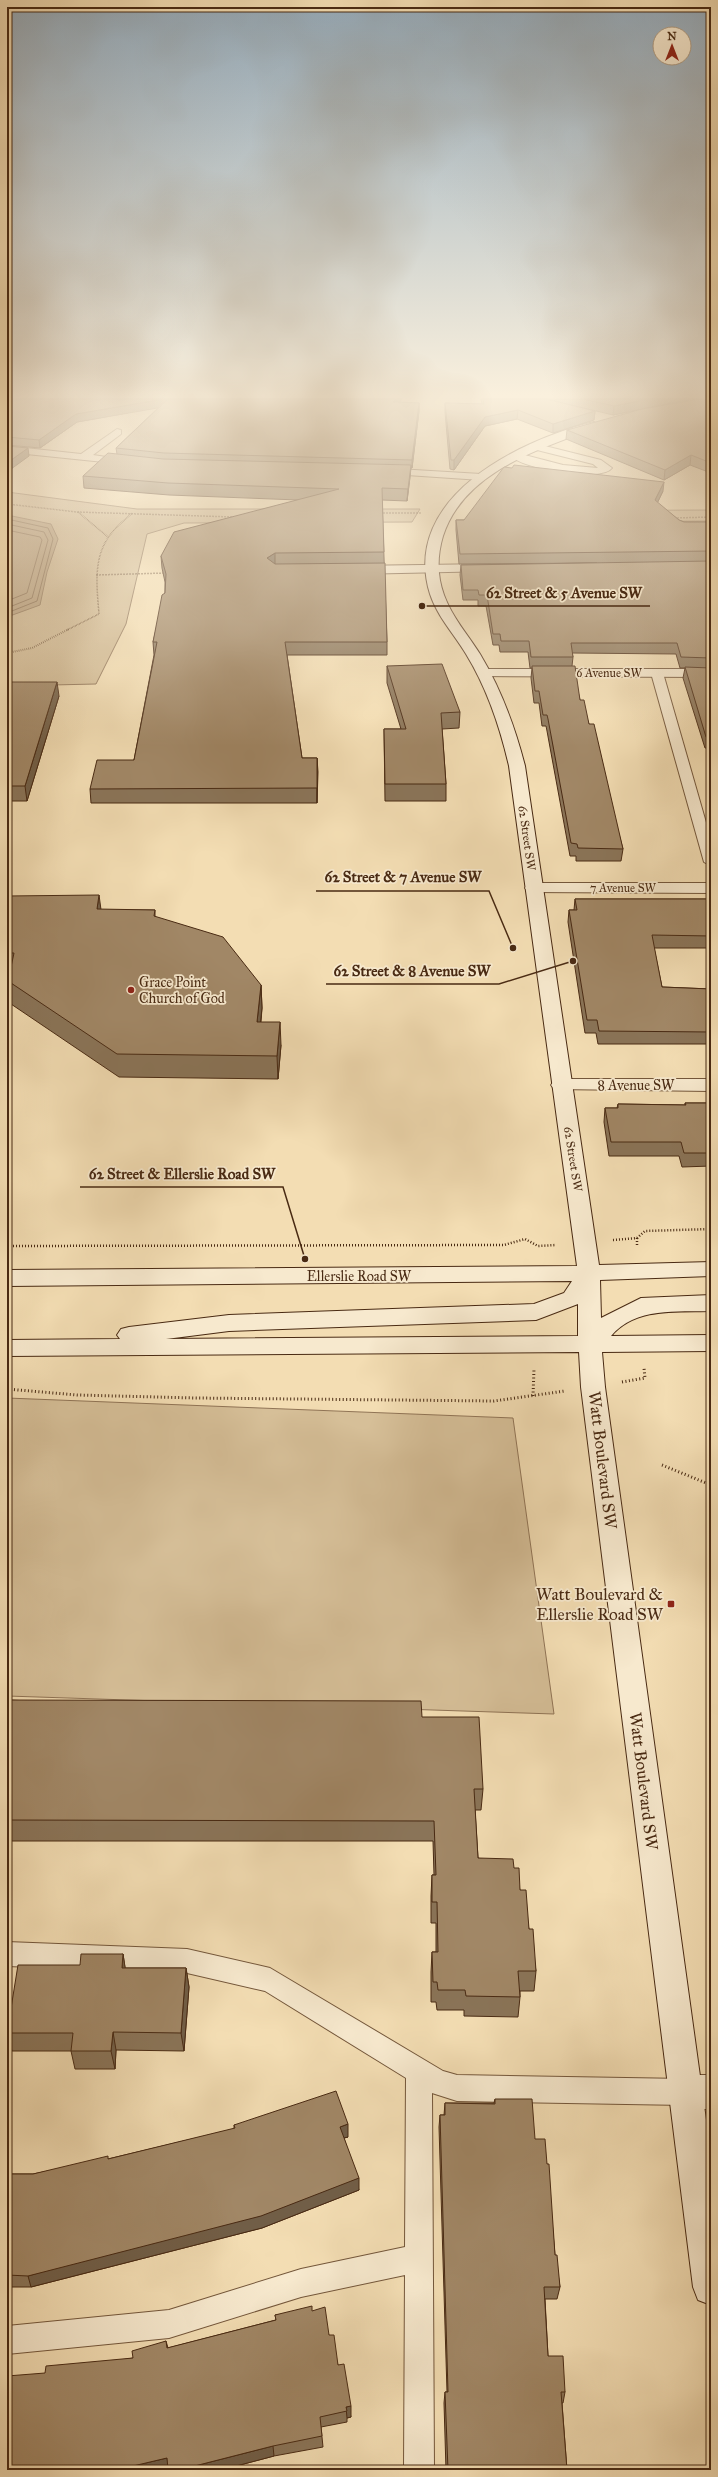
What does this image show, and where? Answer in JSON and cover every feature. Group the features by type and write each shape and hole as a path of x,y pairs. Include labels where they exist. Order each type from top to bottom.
{"street":[{"name":"62 Street SW","path":"447,515 434,541 431,569 437,595 484,673 508,728 534,888 589,1274"},
{"path":"343,570 501,568"},
{"name":"6 Avenue SW","path":"484,673 711,673"},
{"name":"7 Avenue SW","path":"534,888 711,888"},
{"name":"8 Avenue SW","path":"562,1085 711,1085"},
{"name":"Ellerslie Road SW","path":"7,1278 589,1274 711,1269"},
{"path":"18,1348 229,1323 536,1312 572,1298 589,1274"},
{"name":"Watt Boulevard SW","path":"589,1274 590,1345 595,1403 698,2092 711,2287"},
{"path":"590,1345 607,1325 641,1306 711,1303"},
{"path":"18,1348 711,1343"}],"lane":[{"path":"657,673 711,862"},
{"path":"7,1954 187,1961 270,1980 437,2082 457,2088 698,2092"},
{"path":"419,2071 419,2470"},
{"path":"7,2340 169,2324 301,2283 420,2258"}],"path":[{"path":"80,515 108,537"},
{"path":"7,653 32,648 99,614 96,575 100,550 108,537 131,515"},
{"path":"174,515 236,517"},
{"path":"670,518 711,517"},
{"path":"96,575 173,573"},
{"path":"637,1238 645,1231 711,1229"},
{"path":"7,1246 504,1245 525,1239 538,1246"},
{"path":"7,1389 77,1395 196,1398 494,1401 534,1396"},
{"path":"662,1465 711,1486"}],"shaded area":[{"path":"7,515 417,515 412,522 184,523 147,534 126,624 96,684 7,686"},
{"path":"475,515 711,515 711,521 470,522"},
{"path":"7,1398 513,1418 554,1714 7,1696"}],"water":[{"path":"7,515 51,524 58,539 47,572 40,605 7,617"}],"building":[{"path":"241,515 383,515 384,552 275,553 267,558 275,564 385,563 387,642 285,642 302,758 317,758 317,788 90,789 97,760 134,760 157,642 153,642 162,595 165,593 166,574 161,556 174,532"},
{"path":"468,515 673,515 684,522 711,522 711,551 460,554 456,520 464,520"},
{"path":"711,561 711,658 681,657 677,643 571,643 573,657 531,657 529,641 501,641 500,634 493,634 487,595 479,595 478,590 463,590 461,565"},
{"path":"442,664 460,712 441,713 446,784 385,784 384,729 406,729 387,666"},
{"path":"532,666 575,666 580,700 584,700 589,724 594,724 623,849 578,848 577,844 571,843 548,719 547,715 543,715 539,691 535,691"},
{"path":"685,667 711,668 711,739 710,737 706,737"},
{"path":"7,682 57,682 25,786 7,786"},
{"name":"Grace Point Church of God","path":"99,895 97,909 155,910 154,916 223,937 261,985 257,1022 280,1022 277,1056 117,1054 8,981 14,953 7,953 7,896"},
{"path":"575,899 711,899 711,936 652,935 662,987 711,989 711,1032 599,1031 597,1020 587,1020 569,910 577,910"},
{"path":"685,1103 711,1103 711,1153 684,1153 681,1142 611,1142 605,1108 618,1108 618,1104 686,1105"},
{"path":"7,1700 421,1701 422,1717 479,1717 483,1789 474,1789 478,1858 513,1859 514,1868 519,1868 520,1890 526,1890 529,1929 533,1929 536,1971 518,1971 520,1997 466,1996 465,1990 438,1990 437,1982 433,1982 432,1952 438,1952 437,1902 432,1902 432,1875 436,1875 434,1821 7,1820"},
{"path":"81,1954 123,1954 122,1968 186,1968 181,2033 113,2032 111,2051 71,2051 73,2033 7,2033 18,1965 80,1965"},
{"path":"336,2091 348,2124 340,2127 359,2178 261,2216 28,2276 7,2275 7,2174 33,2174 108,2156 108,2159 235,2128 234,2125"},
{"path":"495,2099 532,2099 535,2139 545,2139 547,2164 549,2164 555,2255 557,2255 560,2287 544,2287 548,2356 563,2356 565,2392 561,2392 567,2470 448,2470 445,2392 448,2392 440,2115 445,2115 445,2103 495,2104"},
{"path":"312,2306 312,2311 325,2307 329,2335 334,2335 338,2365 344,2364 351,2406 346,2407 347,2411 320,2417 322,2436 273,2446 179,2470 168,2470 167,2458 116,2470 7,2470 7,2376 45,2373 46,2366 133,2358 132,2351 166,2341 167,2348 276,2320 275,2315"}],"place":[{"name":"62 Street & 5 Avenue SW","path":"422,606"},
{"name":"62 Street & 7 Avenue SW","path":"513,948"},
{"name":"62 Street & 8 Avenue SW","path":"573,961"},
{"name":"Grace Point Church of God","path":"131,990"},
{"name":"62 Street & Ellerslie Road SW","path":"305,1259"},
{"name":"Watt Boulevard & Ellerslie Road SW","path":"671,1604"}]}
